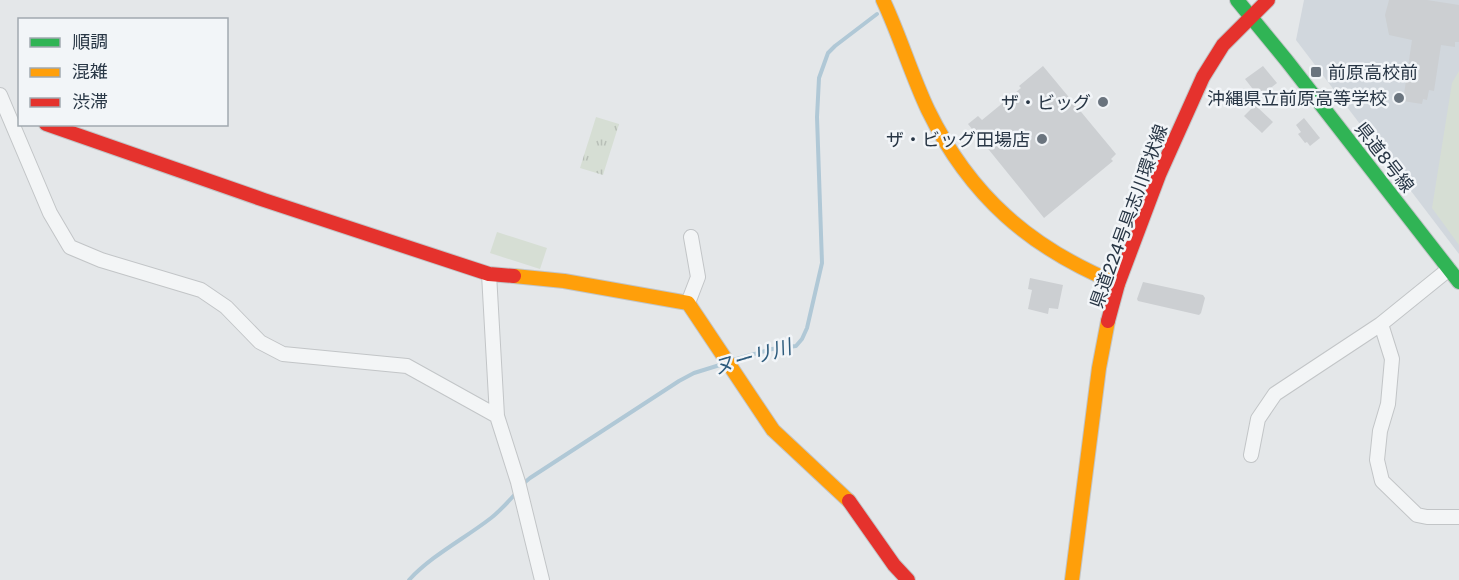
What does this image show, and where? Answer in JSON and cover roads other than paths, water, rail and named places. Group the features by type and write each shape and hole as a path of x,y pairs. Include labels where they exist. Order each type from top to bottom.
{"street":[{"path":"883,0 894,22 927,108 952,154 980,191 1014,224 1036,241 1088,273 1118,284"},
{"name":"県道8号線","path":"1237,0 1459,282"},
{"name":"県道224号具志川環状線","path":"1072,580 1099,368 1118,284 1159,175 1203,77 1222,45 1268,0"},
{"path":"0,95 13,113 50,213 70,247 101,260 201,290 226,307 260,342 283,354 407,366 497,417"},
{"path":"52,126 264,200 489,274 564,281 688,303 774,430 847,499 908,580"},
{"path":"688,303 698,277 691,237"},
{"path":"1251,455 1258,419 1275,394 1381,324 1449,269"},
{"path":"489,274 497,417 519,482 542,580"},
{"path":"1381,324 1392,359 1388,404 1380,431 1377,460 1382,482 1417,515 1459,517"}],"waterway":[{"name":"ヌーリ川","path":"733,360 772,349 796,346 807,328 822,263 817,117 819,78 828,53 877,14"},
{"name":"ヌーリ川","path":"524,483 679,381 694,373 723,364"},
{"name":"ヌーリ川","path":"409,580 438,555 491,518 517,492"}],"place":[{"name":"前原高校前","path":"1316,72"},
{"name":"沖縄県立前原高等学校","path":"1399,98"},
{"name":"ザ・ビッグ","path":"1103,102"},
{"name":"ザ・ビッグ田場店","path":"1042,139"}]}
